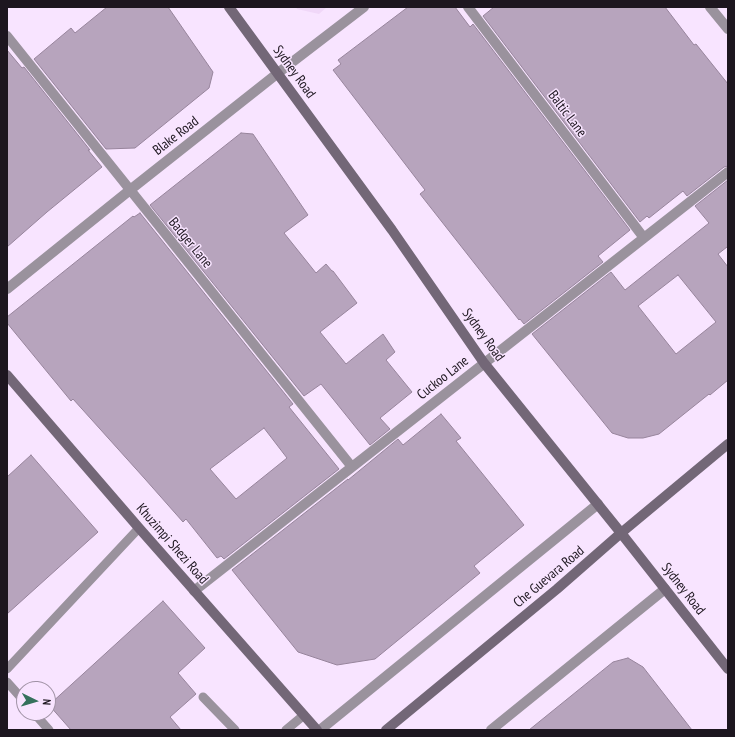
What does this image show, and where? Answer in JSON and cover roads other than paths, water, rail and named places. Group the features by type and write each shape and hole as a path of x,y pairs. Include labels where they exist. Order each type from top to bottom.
{"main road":[{"name":"Sydney Road","path":"229,7 396,236 484,363 598,504 728,669"},
{"name":"Khuzimpi Shezi Road","path":"7,375 139,528 318,730"},
{"name":"Che Guevara Road","path":"386,730 557,589 621,533 728,444"}],"street":[{"name":"Blake Road","path":"7,289 278,73 364,7"},
{"name":"Baltic Lane","path":"468,7 644,238"},
{"path":"710,7 728,29"},
{"name":"Badger Lane","path":"7,36 352,467"},
{"name":"Cuckoo Lane","path":"194,590 728,172"},
{"name":"Che Guevara Road","path":"318,730 598,504"},
{"path":"491,730 665,589"}],"lane":[{"path":"7,669 139,528"},
{"path":"7,682 16,692"},
{"path":"203,697 235,730"},
{"path":"286,730 304,715"},
{"path":"41,721 49,730"}]}
